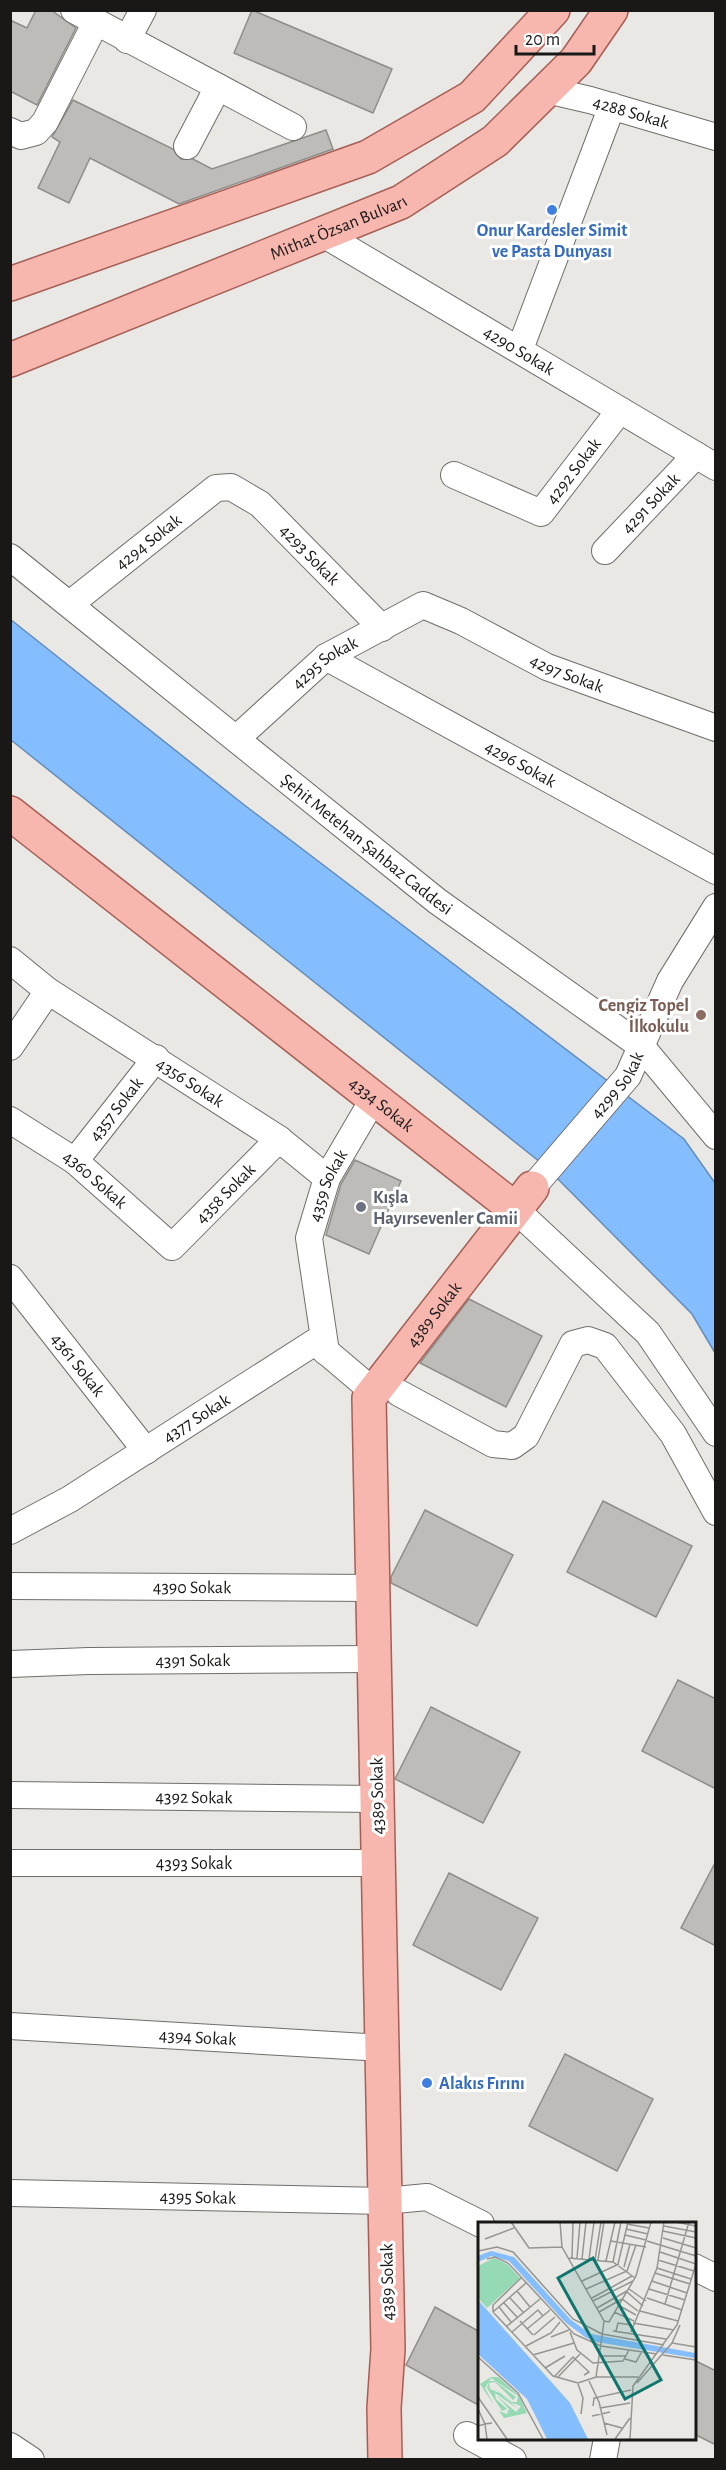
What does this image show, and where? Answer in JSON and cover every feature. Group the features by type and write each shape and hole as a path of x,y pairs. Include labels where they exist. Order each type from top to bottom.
{"main road":[{"path":"10,284 368,157 472,97 553,10"},
{"name":"Mithat Özsan Bulvarı","path":"10,360 323,234 410,196 495,141 576,61 611,10"},
{"name":"4334 Sokak","path":"10,813 374,1098 524,1198"},
{"name":"4389 Sokak","path":"385,2460 384,2408 388,2349 369,1398 386,1393 524,1198"}],"street":[{"path":"127,40 143,10"},
{"path":"10,131 21,136 36,132 45,122 85,16 293,127"},
{"path":"187,146 218,87"},
{"name":"4288 Sokak","path":"547,90 716,136"},
{"path":"520,349 612,106"},
{"name":"4290 Sokak","path":"323,234 706,461"},
{"name":"4292 Sokak","path":"454,475 541,513 620,410"},
{"name":"4291 Sokak","path":"604,551 706,461"},
{"name":"4294 Sokak","path":"69,604 216,489 231,487"},
{"name":"4293 Sokak","path":"231,487 260,504 382,628"},
{"name":"Şehit Metehan Şahbaz Caddesi","path":"10,557 437,901 641,1046 716,1136"},
{"name":"4295 Sokak","path":"237,738 326,657 423,605"},
{"name":"4297 Sokak","path":"423,605 461,621 547,667 716,728"},
{"name":"4296 Sokak","path":"326,657 716,871"},
{"name":"4299 Sokak","path":"524,1198 628,1076 670,981 716,907"},
{"name":"4356 Sokak","path":"10,960 48,991 156,1058 279,1139 327,1178"},
{"path":"10,1047 48,991"},
{"name":"4357 Sokak","path":"75,1161 156,1058"},
{"name":"4359 Sokak","path":"326,1352 309,1238 327,1178 374,1098"},
{"name":"4360 Sokak","path":"10,1120 75,1161 172,1247"},
{"name":"4358 Sokak","path":"172,1247 279,1139"},
{"name":"4334 Sokak","path":"524,1198 648,1333 716,1433"},
{"name":"4361 Sokak","path":"10,1278 146,1451"},
{"path":"326,1352 386,1393 492,1444 512,1446 526,1436 573,1344 588,1340 605,1346 674,1434 716,1512"},
{"name":"4377 Sokak","path":"12,1529 70,1499 315,1342 326,1352"},
{"name":"4390 Sokak","path":"10,1586 373,1588"},
{"name":"4391 Sokak","path":"10,1664 89,1660 375,1659"},
{"name":"4392 Sokak","path":"10,1795 378,1799"},
{"name":"4393 Sokak","path":"10,1863 379,1863"},
{"name":"4394 Sokak","path":"10,2026 383,2048"},
{"name":"4395 Sokak","path":"11,2194 385,2201 427,2197 478,2222"},
{"path":"696,2268 716,2278"},
{"path":"467,2435 513,2460"},
{"path":"603,2460 607,2440"},
{"path":"10,2446 31,2460"}],"water":[{"path":"10,619 243,804 684,1139 715,1183 715,1353 692,1314 545,1166 11,740"}],"building":[{"path":"36,10 51,10 76,28 37,105 10,91 10,20 27,28"},
{"path":"252,10 392,69 373,113 234,53"},
{"path":"73,100 173,149 181,159 193,159 212,169 326,130 333,149 179,204 90,158 69,203 38,188 60,142 52,137"},
{"name":"Kışla Hayırsevenler Camii","path":"355,1160 401,1181 369,1254 326,1235 341,1184"},
{"path":"469,1299 542,1336 506,1407 420,1363"},
{"path":"603,1501 692,1546 656,1617 567,1572"},
{"path":"425,1510 513,1555 477,1626 391,1583 391,1577"},
{"path":"678,1680 716,1699 716,1789 642,1751"},
{"path":"431,1707 520,1752 483,1823 395,1779"},
{"path":"716,1861 716,1946 681,1928"},
{"path":"449,1873 538,1918 501,1990 413,1945"},
{"path":"565,2054 653,2099 617,2171 529,2126"},
{"path":"435,2307 478,2331 478,2405 406,2365"},
{"path":"696,2361 716,2371 716,2445 696,2435"}],"place":[{"name":"Onur Kardesler Simit ve Pasta Dunyası","path":"552,210"},
{"name":"Cengiz Topel İlkokulu","path":"701,1015"},
{"name":"Kışla Hayırsevenler Camii","path":"361,1207"},
{"name":"Alakıs Fırını","path":"427,2083"}]}
